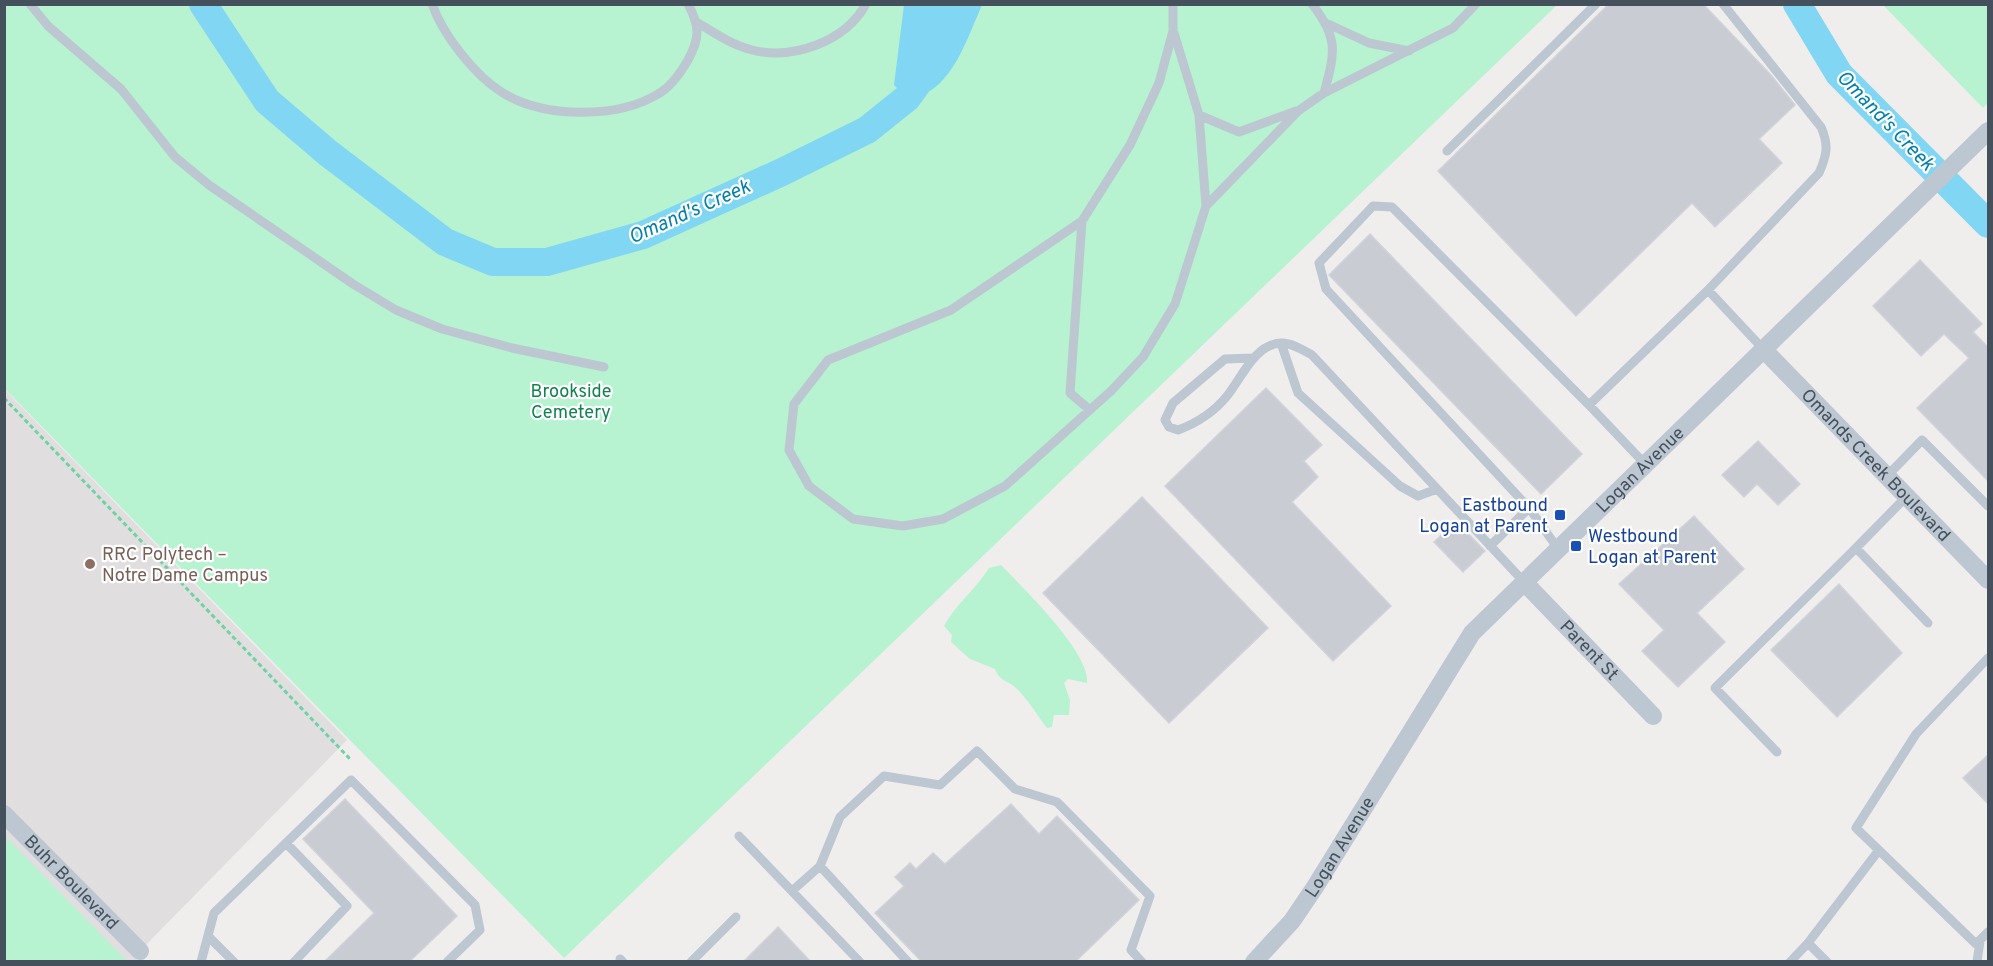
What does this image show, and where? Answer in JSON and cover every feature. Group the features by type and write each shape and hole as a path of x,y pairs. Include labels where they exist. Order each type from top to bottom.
{"street":[{"name":"Logan Avenue","path":"1254,962 1292,921 1315,887 1472,633 1765,351 1914,201 1989,131"},
{"name":"Omands Creek Boulevard","path":"1765,351 1989,580"},
{"name":"Parent St","path":"1525,583 1653,716"},
{"name":"Buhr Boulevard","path":"4,814 140,951"}],"lane":[{"path":"30,4 48,26 121,89 175,157 209,185 353,284 396,310 442,329 512,348 604,367"},
{"path":"432,4 462,56 502,93 544,108 582,111 635,105 660,94 685,65 694,48 698,23"},
{"path":"688,4 698,23 729,41 752,50 787,52 830,39 849,25 866,4"},
{"path":"1173,4 1173,31 1159,83 1130,146 1082,221 951,310 828,360 794,404 789,450 809,486 853,519 903,526 943,519 1005,486 1089,410 1143,357 1175,304 1206,206 1199,115 1173,31"},
{"path":"1312,4 1328,24 1369,43 1409,51"},
{"path":"1206,206 1298,111 1324,93 1453,28 1476,4"},
{"path":"1447,151 1596,4"},
{"path":"1590,405 1708,290 1819,173 1826,157 1828,143 1821,127 1723,4"},
{"path":"1324,93 1334,58 1328,24"},
{"path":"1199,115 1239,132 1298,111"},
{"path":"1558,550 1529,508 1326,289 1319,264 1373,206 1392,207 1590,405 1646,465"},
{"path":"1082,221 1070,393 1089,410"},
{"path":"1708,290 1765,351"},
{"path":"1281,343 1298,393 1400,486 1418,496 1437,489"},
{"path":"1253,358 1225,359 1173,404 1165,420 1169,427 1178,430 1210,413 1227,396 1253,358 1270,346 1281,343 1312,355 1525,583"},
{"path":"1887,476 1922,440 1989,506"},
{"path":"1777,752 1715,688 1907,496"},
{"path":"1490,546 1529,508"},
{"path":"1856,548 1928,623"},
{"path":"1989,658 1916,734 1856,828 1976,944 1989,932"},
{"path":"792,891 820,866 840,817 884,776 940,785 977,751 1015,789 1057,802 1150,896 1131,950 1142,962"},
{"path":"201,962 214,914 351,780 476,904 480,930 447,962"},
{"path":"739,836 860,962"},
{"path":"286,843 347,906 294,962"},
{"path":"1790,962 1808,943 1879,850"},
{"path":"820,866 908,962"},
{"path":"691,962 736,916"},
{"path":"208,936 234,962"},
{"path":"1977,962 1980,941"},
{"path":"1808,943 1827,962"}],"path":[{"path":"4,398 351,760"}],"shaded area":[{"name":"RRC Polytech – Notre Dame Campus","path":"4,389 347,740 140,951 136,961 5,961"}],"green space":[{"name":"Brookside Cemetery","path":"5,5 1557,5 564,958 5,389"},
{"path":"1883,5 1988,5 1988,103 1983,108"},
{"path":"1001,565 1067,638 1085,670 1087,683 1068,679 1064,683 1070,700 1069,715 1054,715 1052,727 1047,728 1024,697 1015,687 1001,678 995,669 970,659 951,642 952,635 944,626 989,568"},
{"path":"5,836 127,961 5,961"}],"water":[{"path":"904,5 982,5 963,49 946,77 935,88 922,95 907,98 894,85"}],"building":[{"path":"1609,4 1703,4 1771,75 1795,105 1759,139 1782,163 1715,227 1692,203 1576,316 1438,171"},
{"path":"1370,234 1582,454 1541,494 1329,275"},
{"path":"1920,260 1982,324 1973,332 1989,348 1989,482 1917,408 1969,358 1944,334 1921,356 1873,306"},
{"path":"1266,388 1322,445 1304,461 1318,477 1292,502 1391,606 1333,661 1165,486"},
{"path":"1758,441 1800,484 1778,505 1757,484 1744,497 1722,475"},
{"path":"1142,497 1268,628 1169,723 1043,593"},
{"path":"1694,516 1744,569 1697,613 1725,642 1678,687 1642,651 1664,630 1619,584"},
{"path":"1456,521 1485,551 1463,572 1434,542"},
{"path":"1839,584 1902,653 1837,717 1771,650"},
{"path":"1989,754 1989,805 1963,778"},
{"path":"345,799 457,916 409,962 324,962 374,913 303,839"},
{"path":"1011,804 1039,834 1057,816 1139,900 1075,962 922,962 875,913 904,886 895,877 910,863 916,869 933,853 945,864"},
{"path":"778,927 811,962 743,962"}],"waterway":[{"name":"Omand's Creek","path":"203,4 267,101 328,153 445,242 493,262 547,262 643,235 780,173 867,130 907,98 923,76 940,4"},
{"name":"Omand's Creek","path":"1797,4 1839,74 1988,224"}],"place":[{"name":"Eastbound Logan at Parent","path":"1560,515"},
{"name":"Westbound Logan at Parent","path":"1576,546"},
{"name":"RRC Polytech – Notre Dame Campus","path":"90,564"}]}
